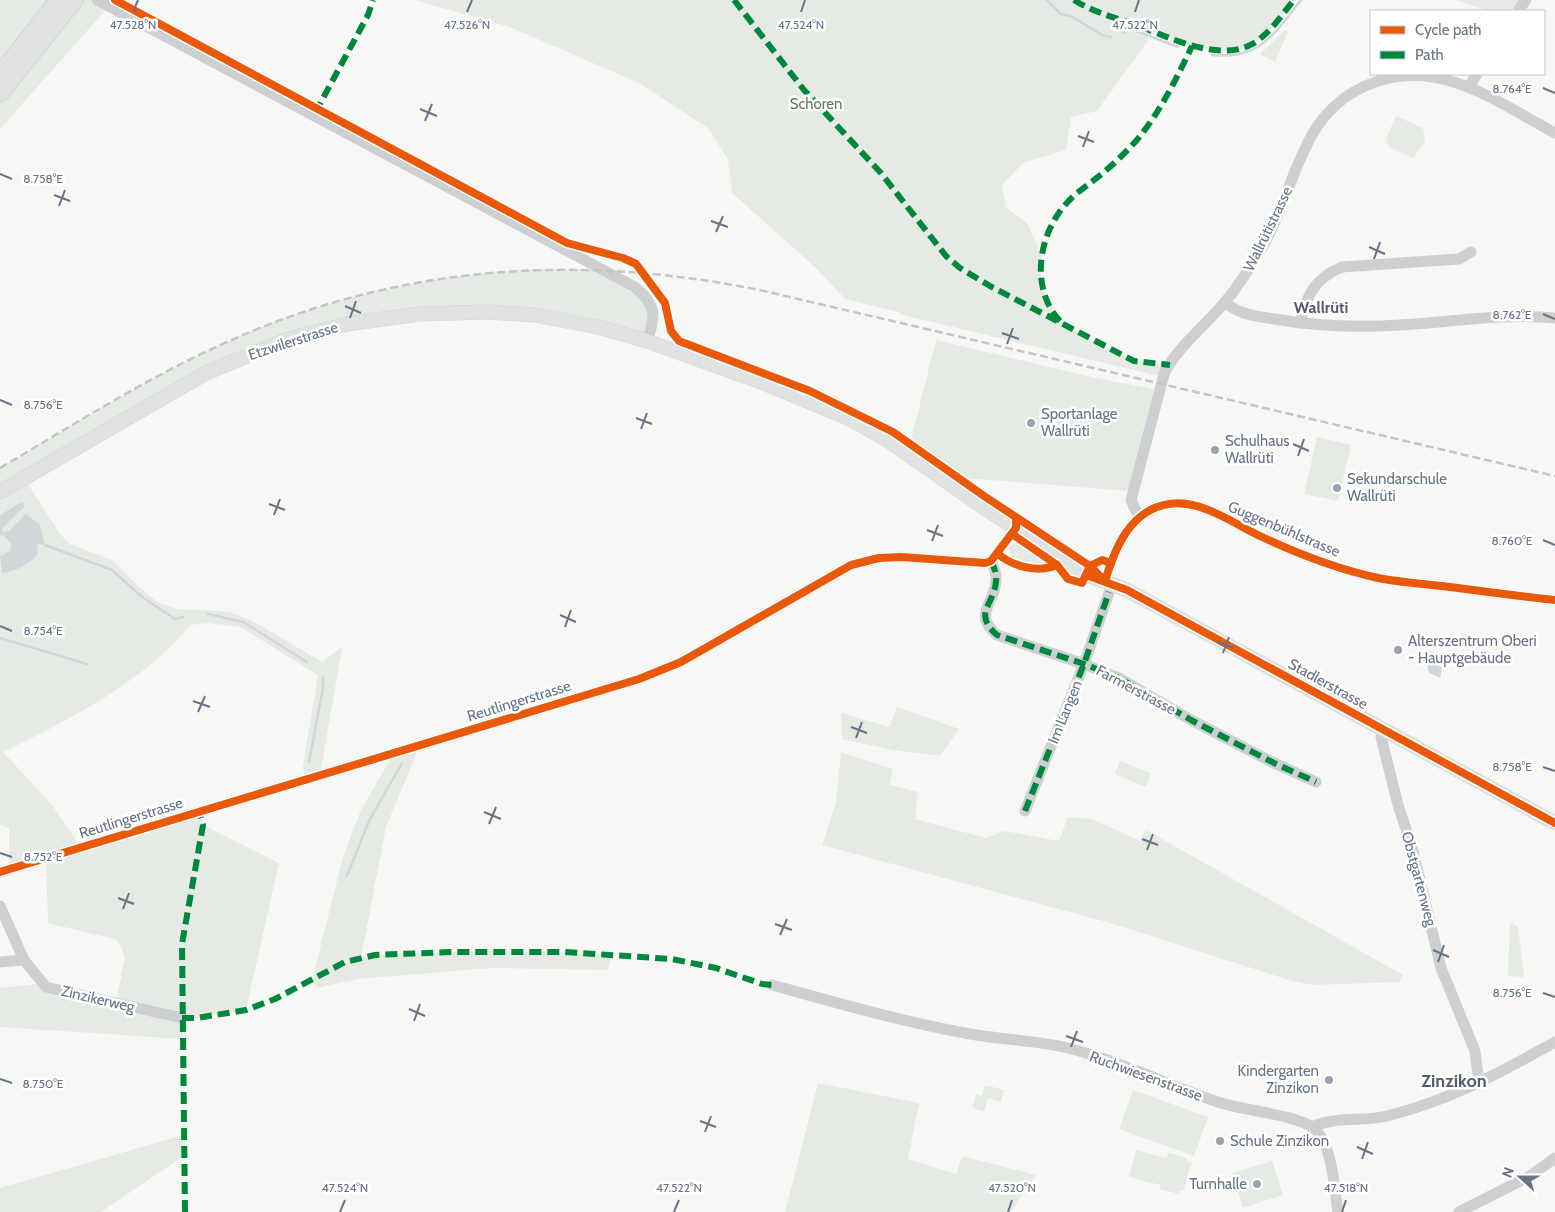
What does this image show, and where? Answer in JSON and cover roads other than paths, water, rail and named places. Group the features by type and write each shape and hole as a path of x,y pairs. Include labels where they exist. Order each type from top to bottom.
{"highway":[{"path":"0,74 67,3"},
{"path":"0,94 67,3"}],"main road":[{"name":"Etzwilerstrasse","path":"0,492 206,373 286,340 347,324 419,314 487,312 535,315 598,327 647,341"},
{"name":"Stadlerstrasse","path":"647,341 761,382 848,418 889,441 1014,531 1086,575 1108,582 1555,823"}],"street":[{"path":"97,0 635,287 643,294 652,308 652,326 647,341"},
{"name":"Wallrütistrasse","path":"1139,517 1131,500 1163,377 1176,356 1225,302 1246,274 1265,242 1312,135 1324,116 1336,104 1361,88 1397,76 1408,75"},
{"name":"Wallrütistrasse","path":"1428,75 1469,86 1555,133"},
{"path":"1469,86 1476,75"},
{"path":"1300,323 1307,296 1313,287 1331,271 1342,266 1459,259 1471,252"},
{"path":"1225,302 1236,311 1300,323 1373,327 1484,317 1555,318"},
{"name":"Guggenbühlstrasse","path":"1108,582 1122,538 1139,517 1167,504 1189,504 1283,546 1336,567 1386,580 1555,600"},
{"path":"991,561 1014,531"},
{"name":"Reutlingerstrasse","path":"0,872 639,679 681,662 851,565 879,558 901,557 985,563 991,561"},
{"name":"Farmerstrasse","path":"991,561 996,581 984,616 986,626 997,635 1084,664 1119,678 1164,705 1274,763 1316,782"},
{"name":"Im Langen","path":"1025,811 1084,664 1108,582"},
{"name":"Obstgartenweg","path":"1384,731 1381,737 1388,768 1412,847 1441,968 1475,1051 1479,1084"},
{"name":"Zinzikerweg","path":"0,906 24,960 46,986 182,1018"},
{"path":"0,962 24,960"},
{"name":"Ruchwiesenstrasse","path":"772,985 838,1003 970,1034 1032,1041 1069,1048 1222,1103 1299,1121 1312,1127"},
{"path":"1338,1212 1328,1150 1321,1136 1312,1127 1323,1122 1385,1116 1437,1102 1479,1084 1555,1042"},
{"path":"1460,1212 1493,1197 1530,1176 1555,1158"}],"waterway":[{"path":"1047,0 1061,14 1071,16 1102,35 1111,37"},
{"path":"1212,55 1228,55 1254,49 1274,34 1301,0"},
{"path":"1123,33 1131,29 1178,47"},
{"path":"0,534 3,534 1,531"},
{"path":"45,545 112,570 142,597 175,619 183,617"},
{"path":"208,614 243,622 307,662"},
{"path":"0,638 87,664"},
{"path":"309,762 323,688 323,677"},
{"path":"347,876 369,821 402,763"}],"railway":[{"path":"0,468 169,370 227,342 292,316 358,296 424,282 491,273 559,270 627,272 695,279 764,291 1555,476"}],"place":[{"name":"Sportanlage Wallrüti","path":"1031,423"},
{"name":"Schulhaus Wallrüti","path":"1215,450"},
{"name":"Sekundarschule Wallrüti","path":"1337,488"},
{"name":"Alterszentrum Oberi - Hauptgebäude","path":"1398,650"},
{"name":"Kindergarten Zinzikon","path":"1329,1080"},
{"name":"Schule Zinzikon","path":"1220,1141"},
{"name":"Turnhalle","path":"1257,1184"}],"district":[{"name":"Wallrüti","path":"1321,307"},
{"name":"Zinzikon","path":"1454,1081"}],"park label":[{"name":"Schoren","path":"816,104"}]}
